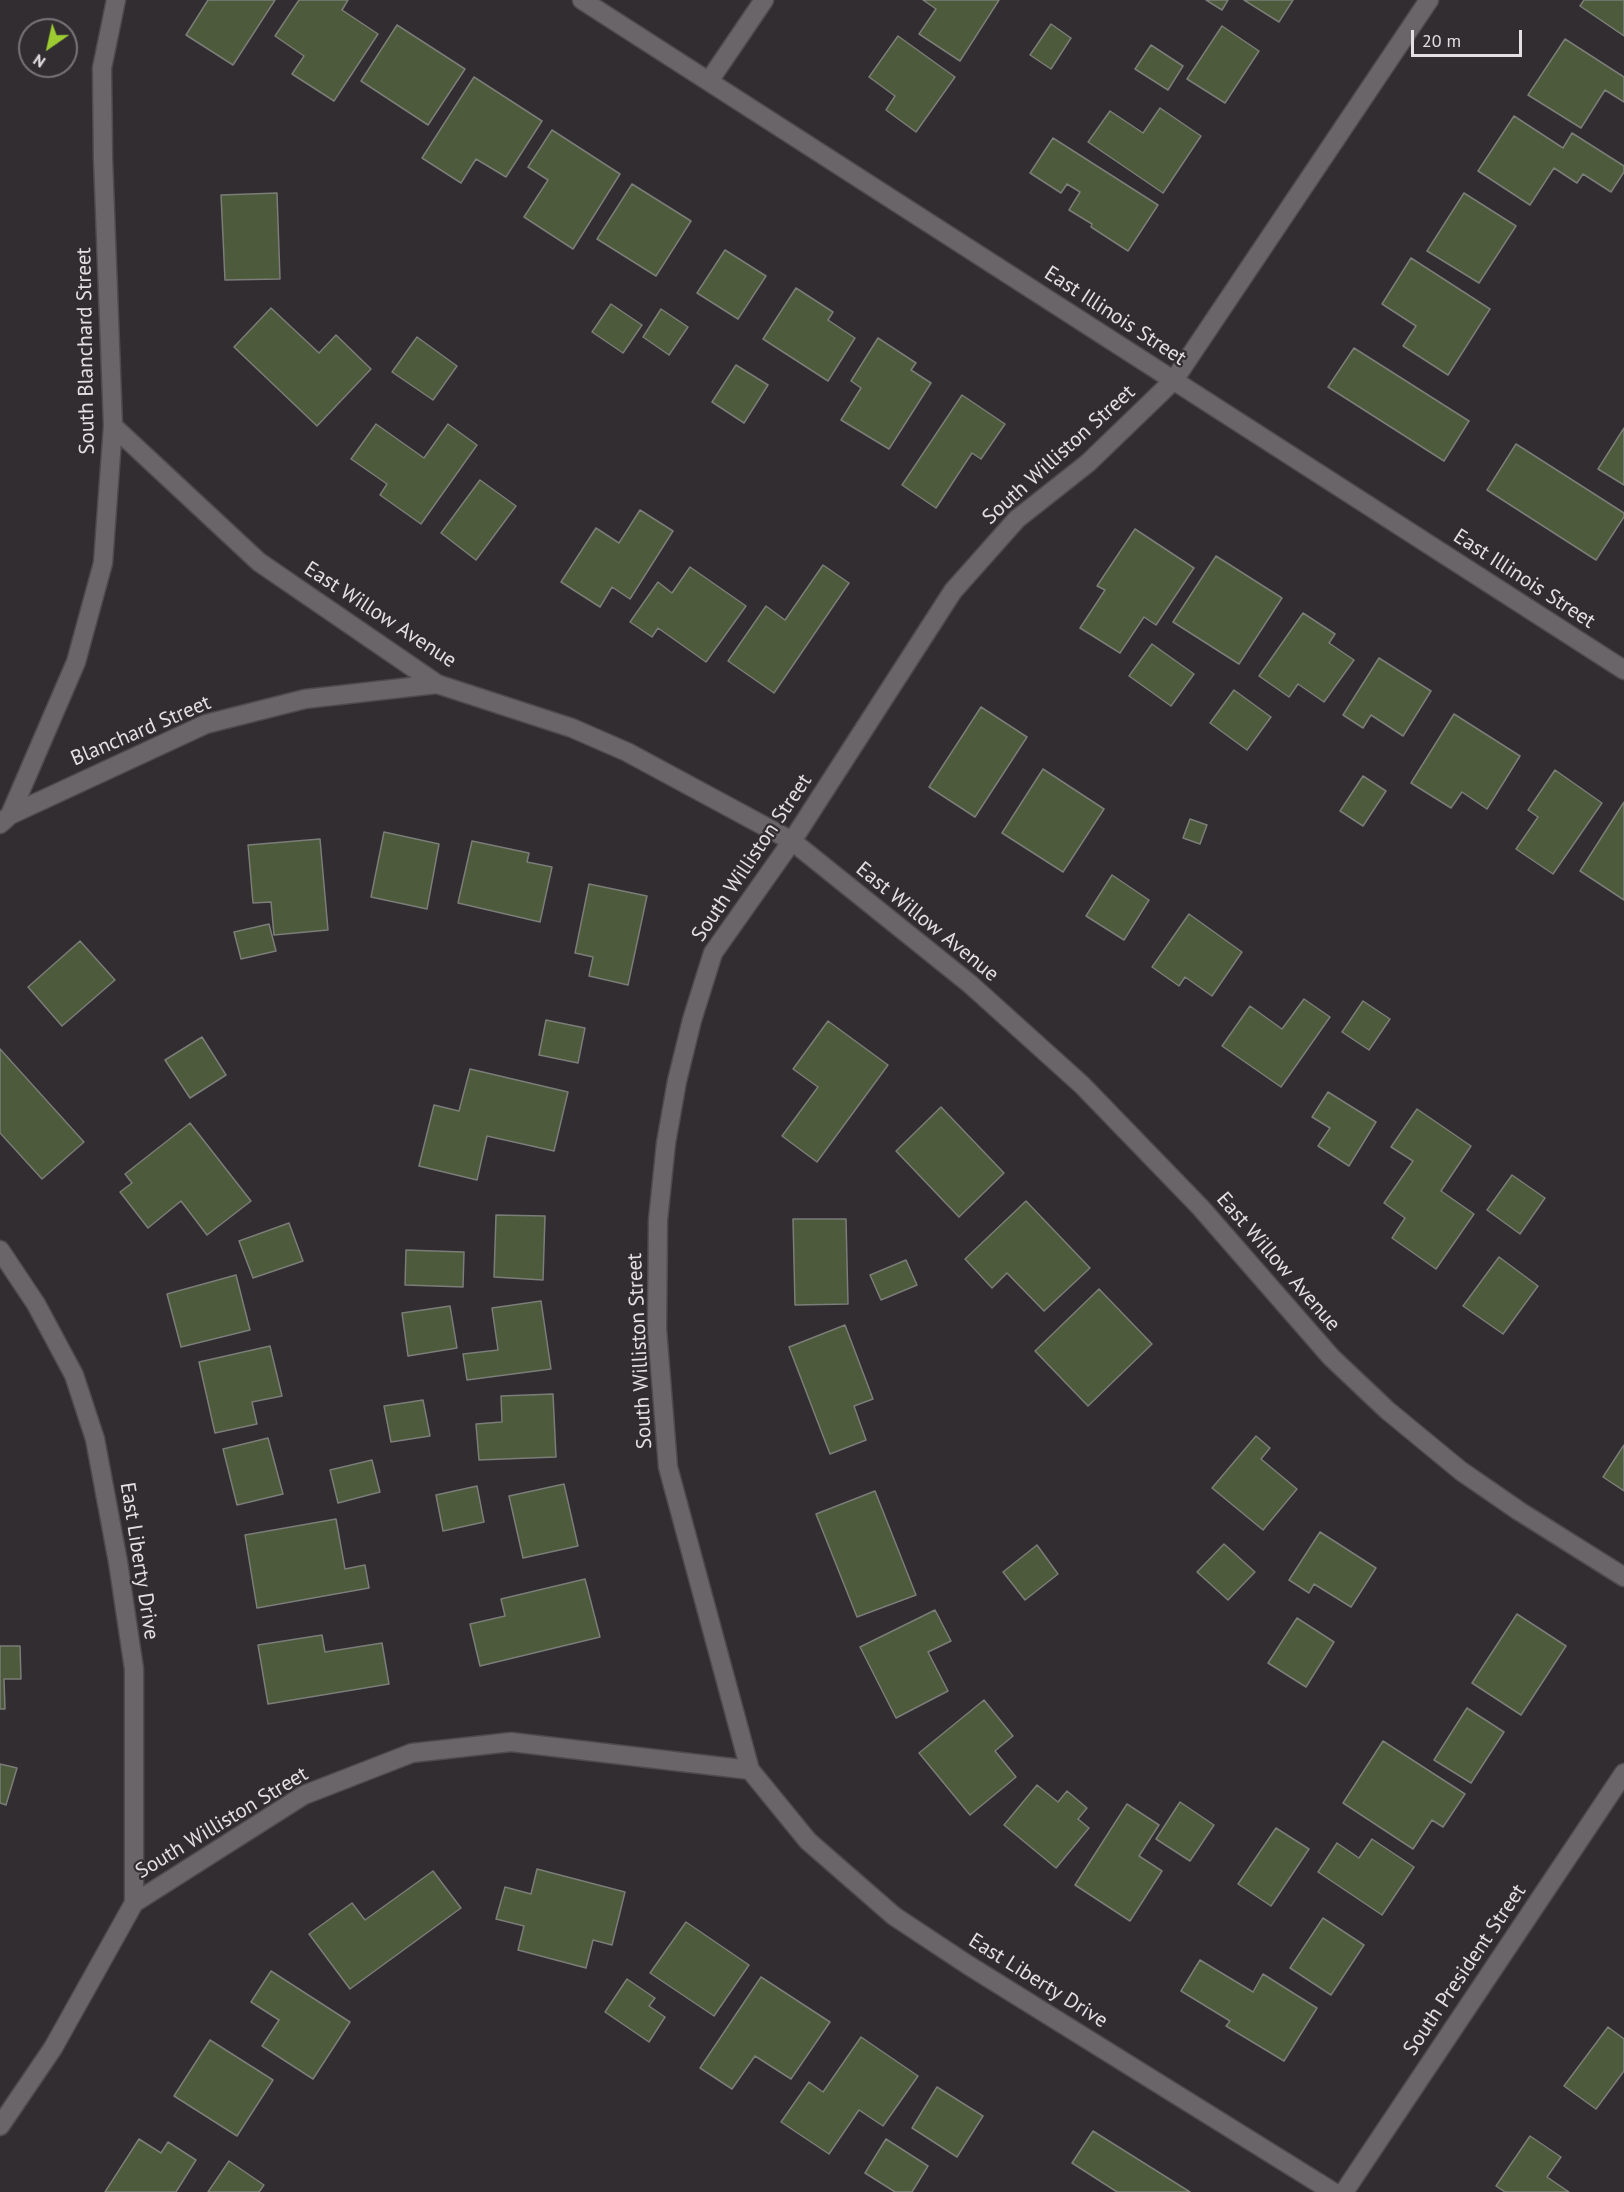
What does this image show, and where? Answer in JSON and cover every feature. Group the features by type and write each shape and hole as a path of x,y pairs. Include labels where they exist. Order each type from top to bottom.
{"street":[{"name":"South Blanchard Street","path":"5,819 76,662 103,563 113,426 102,68 116,0"},
{"name":"East Illinois Street","path":"582,0 1624,670"},
{"path":"709,81 764,0"},
{"name":"South Williston Street","path":"0,2126 53,2048 134,1903 304,1795 412,1754 511,1742 750,1770 668,1467 657,1329 658,1220 666,1143 677,1081 692,1020 713,953 792,841 953,591 1017,519 1088,463 1174,380 1429,0"},
{"name":"East Willow Avenue","path":"113,426 259,562 437,684 573,728 627,752 792,841 970,984 1082,1085 1202,1208 1331,1357 1387,1410 1461,1471 1519,1511 1624,1577"},
{"name":"Blanchard Street","path":"5,819 206,724 305,699 437,684"},
{"name":"East Liberty Drive","path":"0,1250 36,1304 74,1375 95,1440 118,1562 134,1669 134,1903"},
{"name":"East Liberty Drive","path":"750,1770 808,1841 894,1916 968,1965 1333,2192"},
{"name":"South President Street","path":"1344,2192 1624,1773"}],"building":[{"path":"208,0 275,0 233,65 186,35"},
{"path":"299,0 348,0 342,10 378,34 334,101 292,74 304,56 275,36"},
{"path":"923,0 999,0 960,61 919,34 936,9"},
{"path":"1206,0 1228,0 1222,10"},
{"path":"1244,0 1293,0 1279,22"},
{"path":"1584,0 1624,0 1624,36 1580,6"},
{"path":"1051,24 1071,38 1051,69 1030,55"},
{"path":"397,25 465,69 428,125 361,81"},
{"path":"1222,26 1259,51 1225,103 1187,79"},
{"path":"898,36 955,77 916,132 886,110 895,96 869,77"},
{"path":"1565,39 1624,77 1624,102 1605,90 1581,128 1528,95"},
{"path":"1151,45 1183,66 1168,90 1135,69"},
{"path":"474,77 542,121 506,177 476,159 461,183 422,158"},
{"path":"1160,108 1201,136 1163,193 1088,142 1110,111 1143,133"},
{"path":"1514,116 1563,148 1572,133 1624,166 1624,172 1611,192 1583,174 1577,183 1554,168 1530,205 1478,171"},
{"path":"552,130 620,174 573,249 524,217 548,180 528,167"},
{"path":"1053,138 1158,205 1128,251 1069,210 1080,192 1067,184 1061,193 1030,173"},
{"path":"632,184 691,221 656,276 597,239"},
{"path":"277,193 280,279 225,280 221,195"},
{"path":"1464,193 1516,226 1479,283 1427,251"},
{"path":"725,250 766,276 738,319 697,293"},
{"path":"1411,258 1490,309 1448,375 1403,346 1416,326 1382,304"},
{"path":"796,288 833,312 828,320 855,338 828,381 763,339"},
{"path":"611,304 642,325 623,353 592,332"},
{"path":"271,308 319,353 336,335 371,369 317,426 234,347"},
{"path":"661,309 688,327 669,355 643,337"},
{"path":"417,337 457,366 433,400 392,372"},
{"path":"878,338 916,363 911,370 931,383 889,449 841,420 861,388 851,381"},
{"path":"1354,348 1469,421 1444,461 1328,387"},
{"path":"736,365 768,385 744,423 712,402"},
{"path":"962,395 1005,424 981,459 972,453 936,508 902,485"},
{"path":"376,424 424,458 448,424 477,445 421,524 380,495 387,484 351,459"},
{"path":"1624,428 1624,485 1598,469"},
{"path":"1516,444 1624,513 1624,517 1596,560 1487,490"},
{"path":"480,480 516,506 476,560 441,533"},
{"path":"640,510 673,531 630,599 612,587 600,607 561,582 596,528 619,543"},
{"path":"1135,529 1194,568 1156,625 1144,617 1120,653 1080,628 1105,590 1097,586"},
{"path":"1216,556 1282,598 1239,664 1173,622"},
{"path":"823,565 849,583 774,693 728,661 766,606 785,620"},
{"path":"690,567 746,606 706,662 658,628 652,637 630,622 658,582 672,593"},
{"path":"1303,613 1335,634 1329,643 1354,660 1324,702 1298,684 1289,697 1259,676"},
{"path":"1152,644 1194,674 1171,706 1129,676"},
{"path":"1379,658 1431,691 1403,736 1371,715 1363,728 1343,715"},
{"path":"1234,690 1271,717 1247,750 1210,723"},
{"path":"981,707 1027,737 975,817 929,787"},
{"path":"1454,714 1520,756 1487,809 1462,792 1451,808 1411,783"},
{"path":"1043,769 1104,809 1063,872 1002,833"},
{"path":"1555,770 1602,803 1553,874 1516,849 1538,817 1528,810"},
{"path":"1363,776 1386,791 1363,826 1340,811"},
{"path":"1624,802 1624,900 1580,871"},
{"path":"1190,819 1207,825 1200,844 1183,838"},
{"path":"384,832 439,844 427,909 371,897"},
{"path":"320,839 328,930 274,935 271,902 253,903 248,845"},
{"path":"472,841 529,853 527,862 552,867 540,922 458,903"},
{"path":"1112,875 1149,900 1124,940 1086,916"},
{"path":"589,884 647,896 628,985 589,976 593,957 575,953"},
{"path":"1189,914 1242,952 1212,996 1185,977 1179,986 1152,967"},
{"path":"269,924 276,951 241,959 234,932"},
{"path":"80,941 115,980 62,1026 28,987"},
{"path":"1304,999 1330,1017 1281,1087 1222,1046 1250,1006 1282,1029"},
{"path":"1363,1001 1390,1019 1369,1050 1342,1032"},
{"path":"546,1020 585,1028 578,1063 539,1055"},
{"path":"828,1021 888,1065 817,1162 782,1136 818,1087 793,1069"},
{"path":"202,1037 226,1075 190,1098 165,1060"},
{"path":"0,1049 84,1142 42,1179 0,1133"},
{"path":"470,1069 568,1092 554,1151 487,1136 477,1180 419,1166 434,1105 459,1111"},
{"path":"1328,1092 1376,1122 1349,1166 1318,1146 1330,1128 1312,1117"},
{"path":"941,1107 1004,1173 959,1217 896,1151"},
{"path":"1417,1109 1471,1146 1441,1191 1474,1214 1436,1269 1392,1238 1405,1218 1384,1203 1413,1161 1391,1147"},
{"path":"190,1123 251,1201 207,1235 181,1201 148,1228 120,1192 132,1183 125,1174"},
{"path":"1512,1175 1545,1198 1520,1234 1487,1210"},
{"path":"1026,1201 1090,1268 1044,1311 1007,1273 992,1288 965,1259"},
{"path":"496,1215 545,1216 543,1280 494,1277"},
{"path":"793,1219 846,1219 848,1304 795,1305"},
{"path":"289,1223 303,1261 253,1278 239,1241"},
{"path":"406,1250 464,1252 463,1287 405,1285"},
{"path":"1499,1257 1538,1286 1503,1334 1463,1306"},
{"path":"906,1260 917,1285 881,1300 870,1275"},
{"path":"236,1275 250,1330 181,1347 167,1294"},
{"path":"1099,1289 1152,1344 1088,1406 1035,1351"},
{"path":"541,1301 551,1369 467,1380 463,1354 498,1350 492,1308"},
{"path":"450,1306 457,1348 408,1356 402,1313"},
{"path":"845,1325 873,1399 854,1406 866,1440 830,1454 789,1347"},
{"path":"270,1346 282,1396 252,1402 257,1424 215,1433 199,1362"},
{"path":"553,1394 556,1457 479,1460 476,1424 502,1422 501,1396"},
{"path":"423,1400 430,1436 391,1442 384,1406"},
{"path":"1256,1436 1270,1448 1261,1459 1297,1489 1263,1530 1212,1488"},
{"path":"268,1438 283,1494 237,1505 223,1449"},
{"path":"1624,1445 1624,1491 1603,1477"},
{"path":"372,1460 380,1492 338,1503 330,1470"},
{"path":"564,1484 578,1546 523,1558 509,1496"},
{"path":"477,1486 484,1522 443,1531 436,1495"},
{"path":"875,1491 916,1595 857,1617 816,1514"},
{"path":"336,1519 345,1569 365,1565 369,1588 257,1608 245,1535"},
{"path":"1320,1532 1376,1568 1351,1607 1314,1584 1309,1593 1289,1580"},
{"path":"1224,1544 1255,1572 1228,1600 1197,1572"},
{"path":"1037,1545 1058,1574 1025,1600 1003,1572"},
{"path":"585,1579 600,1637 480,1666 470,1624 505,1616 501,1599"},
{"path":"935,1610 951,1641 928,1652 948,1691 896,1718 860,1647"},
{"path":"1517,1614 1566,1646 1521,1715 1472,1683"},
{"path":"1297,1618 1334,1642 1306,1687 1268,1663"},
{"path":"322,1635 325,1652 382,1643 389,1684 268,1704 258,1645"},
{"path":"0,1646 20,1646 21,1679 4,1679 5,1709 0,1709"},
{"path":"984,1700 1013,1736 995,1751 1016,1777 970,1815 919,1753"},
{"path":"1467,1708 1504,1732 1471,1783 1434,1760"},
{"path":"1383,1741 1465,1794 1443,1827 1432,1820 1413,1849 1343,1803"},
{"path":"0,1764 17,1768 6,1805 0,1803"},
{"path":"1037,1785 1058,1802 1067,1791 1087,1808 1078,1819 1089,1828 1056,1868 1004,1825"},
{"path":"1180,1802 1214,1825 1190,1861 1156,1839"},
{"path":"1127,1804 1159,1825 1139,1856 1162,1871 1130,1921 1075,1885"},
{"path":"1276,1828 1309,1849 1271,1906 1238,1884"},
{"path":"1372,1839 1414,1867 1382,1915 1318,1872 1337,1843 1359,1858"},
{"path":"537,1869 625,1892 612,1945 593,1940 586,1968 518,1950 524,1926 496,1919 505,1887 531,1894"},
{"path":"433,1871 461,1908 350,1989 309,1934 352,1903 365,1920"},
{"path":"1323,1918 1364,1945 1331,1995 1290,1968"},
{"path":"686,1922 749,1965 714,2016 650,1973"},
{"path":"1200,1960 1253,1992 1263,1974 1317,2008 1284,2061 1226,2026 1230,2021 1181,1991"},
{"path":"271,1971 350,2022 313,2079 262,2046 279,2020 251,2002"},
{"path":"761,1977 830,2022 791,2079 755,2056 732,2089 700,2068"},
{"path":"627,1979 655,1998 649,2006 665,2017 649,2042 605,2012"},
{"path":"1608,2027 1624,2039 1624,2071 1596,2109 1564,2086"},
{"path":"861,2037 918,2076 883,2126 859,2110 829,2154 781,2122 809,2082 823,2092"},
{"path":"210,2040 273,2080 237,2136 174,2096"},
{"path":"937,2087 983,2116 957,2157 912,2128"},
{"path":"1093,2131 1190,2192 1117,2192 1072,2163"},
{"path":"1530,2136 1561,2157 1547,2177 1569,2192 1505,2192 1496,2186"},
{"path":"139,2139 161,2153 168,2142 196,2160 176,2192 105,2192"},
{"path":"886,2139 928,2166 912,2192 895,2192 865,2173"},
{"path":"229,2161 264,2185 259,2192 208,2192"}]}
